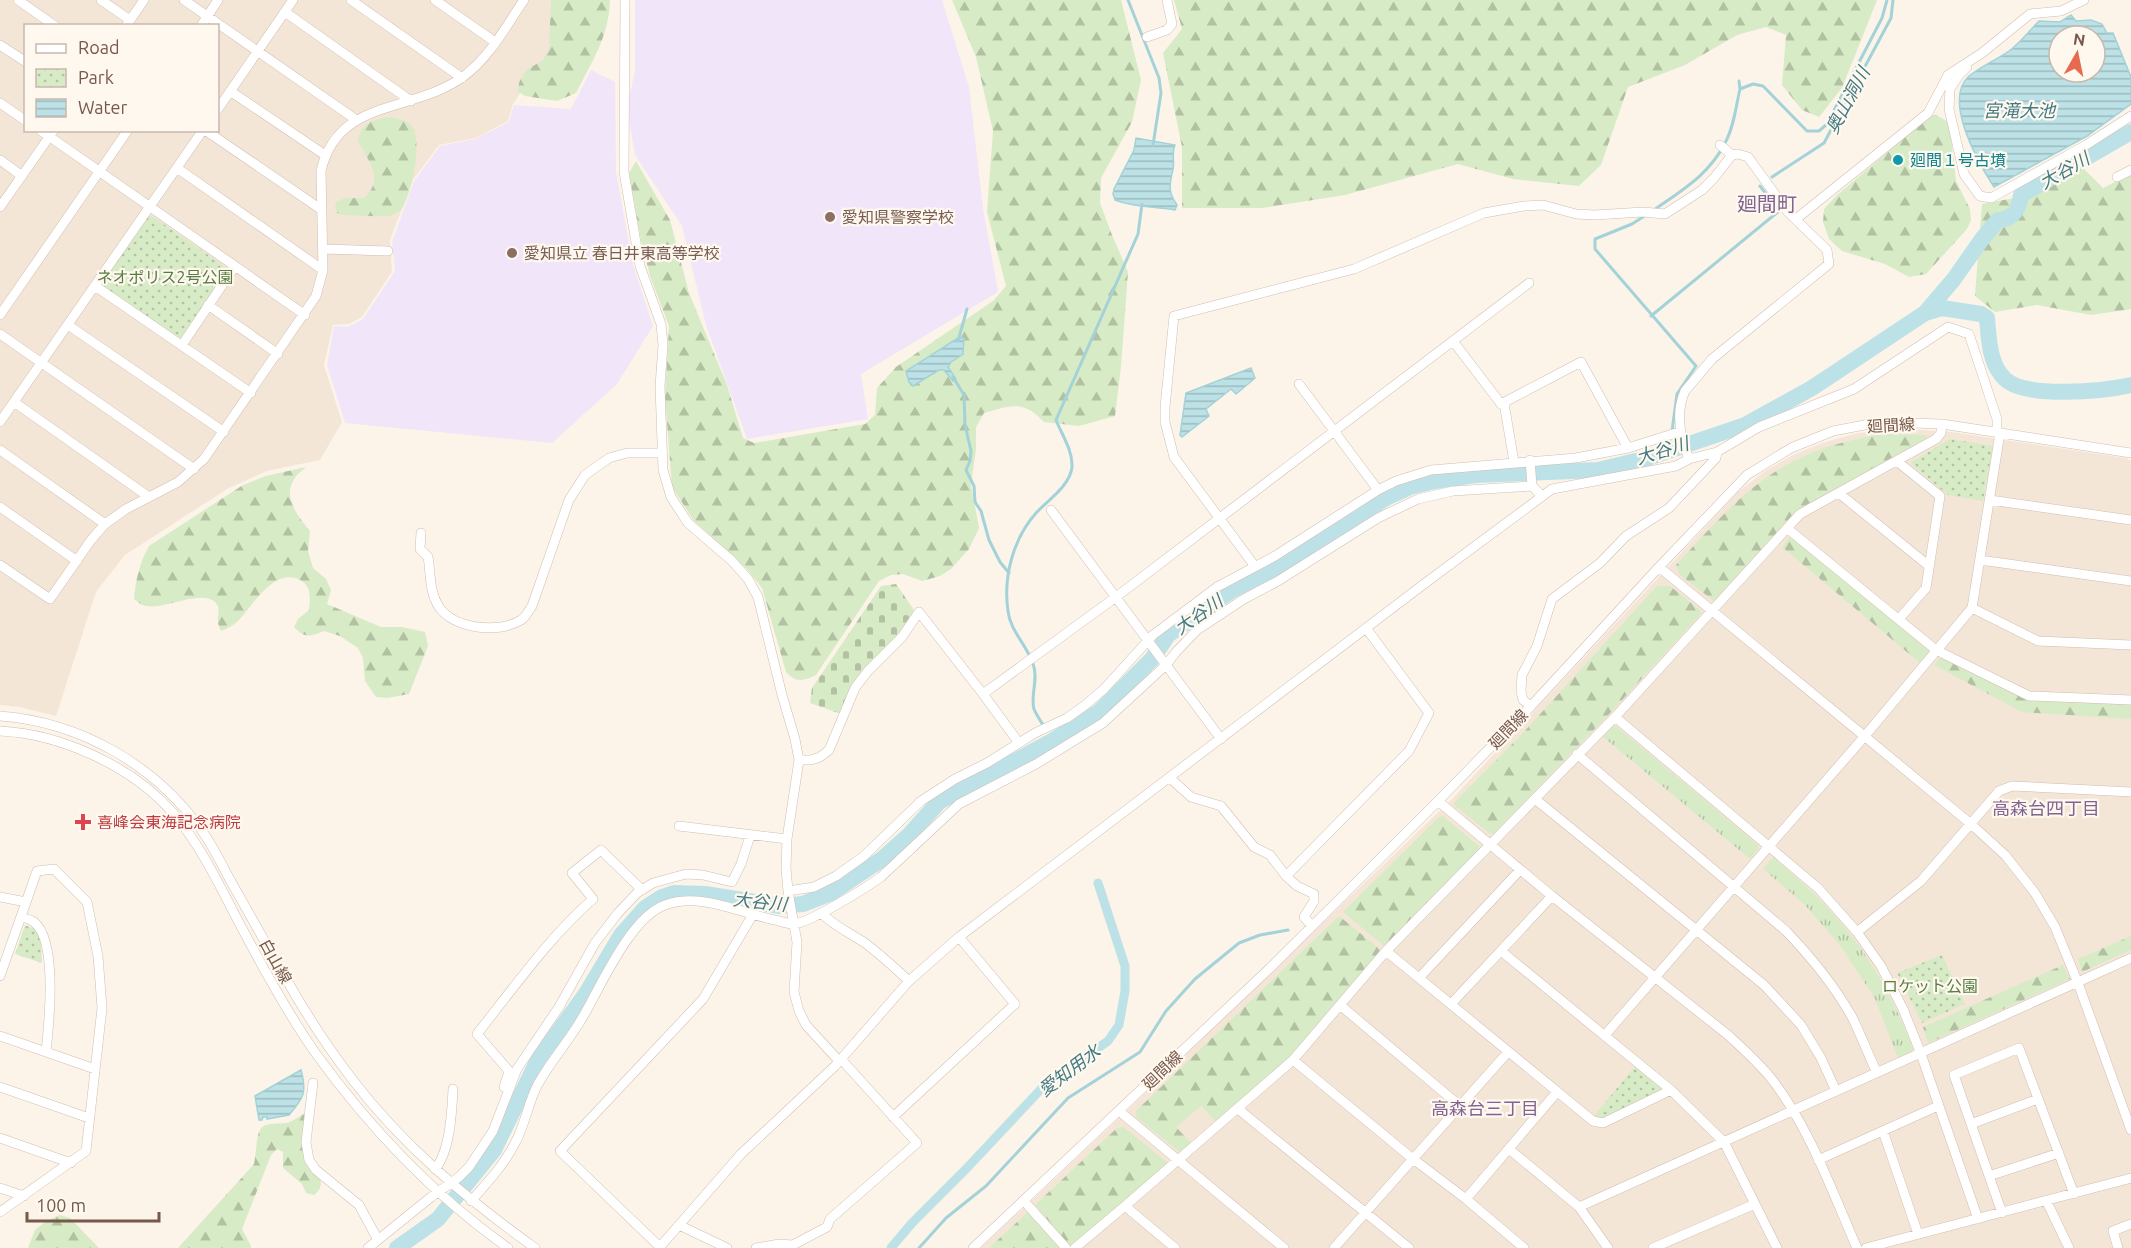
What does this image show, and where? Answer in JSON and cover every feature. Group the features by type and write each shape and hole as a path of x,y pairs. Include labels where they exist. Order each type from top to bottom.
{"street":[{"path":"18,0 52,24"},
{"path":"101,0 128,23 144,0"},
{"path":"184,0 219,24"},
{"path":"202,24 218,0"},
{"path":"219,108 293,0"},
{"path":"351,0 462,78"},
{"path":"435,0 495,42"},
{"path":"625,0 624,172 640,266 661,324 663,345 660,386 663,470 671,497 688,523 732,561 748,579 758,597 795,739 798,760 787,839 786,868 788,894 797,942 794,992 806,1025 917,1143 830,1219 827,1227 798,1244 779,1244 756,1248"},
{"path":"1147,37 1167,30 1172,24 1167,0"},
{"path":"1796,219 1928,113 1948,75 1973,57 1983,53 2030,14 2061,11 2084,0"},
{"path":"0,565 50,599 105,524 178,482 194,469 225,432 316,296 323,270 321,171 325,155 341,130 355,119 440,90 462,78 475,67 495,42 521,1"},
{"path":"285,12 411,100"},
{"path":"219,24 355,119"},
{"path":"0,45 24,61"},
{"path":"1973,57 1969,66 1959,75 1950,89 1949,109 1964,174 1980,196 1991,198 2086,145 2131,116"},
{"path":"230,91 325,155"},
{"path":"0,103 24,120"},
{"path":"0,315 127,132"},
{"path":"0,422 203,132"},
{"path":"207,132 322,210"},
{"path":"0,207 51,134 99,172 305,315"},
{"path":"1254,565 1174,457 1165,422 1174,316 1354,269 1484,213 1544,205 1576,214 1665,214 1702,190 1714,178 1726,150 1748,157 1788,212 1827,250 1829,264 1701,370 1682,397 1679,432 1687,456"},
{"path":"0,160 22,176"},
{"path":"177,168 323,270"},
{"path":"2117,177 2131,170"},
{"path":"323,249 388,251"},
{"path":"182,345 235,266"},
{"path":"983,694 1116,597 1529,283"},
{"path":"95,286 251,393"},
{"path":"208,304 278,354"},
{"path":"68,325 225,432"},
{"path":"752,915 703,999 560,1151 659,1247 741,1154 840,1060 909,981 959,937 1552,489 1676,466 1687,456 1717,452 1752,430 1854,389 1948,327 1969,334 1997,419 1999,433 1972,608 1864,737 1605,1035"},
{"path":"0,334 194,469"},
{"path":"1452,341 1501,405 1581,362 1628,448"},
{"path":"1299,384 1378,490"},
{"path":"14,402 149,497"},
{"path":"1504,403 1514,462"},
{"name":"廻間線","path":"973,1248 1270,968 1438,801 1531,706 1747,475 1791,448 1833,431 1880,422 1942,424 2131,453"},
{"path":"1075,1248 1293,1060 1386,951 1614,717 1800,514 1936,440 1941,432 1942,424"},
{"path":"788,894 814,887 836,876 864,856 921,801 955,779 987,763 1084,706 1104,689 1148,640 1217,587 1254,565 1275,556 1378,490 1396,481 1431,470 1530,460 1576,458 1628,448 1679,432"},
{"path":"0,450 105,524"},
{"path":"1531,706 1523,700 1522,675 1538,646 1552,599 1600,562 1626,536 1669,508 1716,458 1717,452"},
{"path":"421,533 420,549 428,557 432,594 440,609 463,624 507,626 523,619 532,606 569,500 585,475 609,458 627,453 661,453"},
{"path":"1530,460 1532,486 1542,496"},
{"path":"1898,462 1941,496 1926,588 1899,619"},
{"path":"470,1200 496,1172 514,1145 537,1086 580,1022 618,954 645,918 662,906 680,900 703,902 795,924 821,913 880,877 959,804 1036,764 1103,723 1185,641 1221,613 1397,508 1418,499 1453,491 1532,486"},
{"path":"1840,494 1929,566"},
{"path":"1990,500 2131,520"},
{"path":"0,507 77,561"},
{"path":"1051,510 1221,739"},
{"path":"1788,529 1936,650 2029,696 2131,700"},
{"path":"1980,560 2131,581"},
{"path":"1659,567 1971,824 2005,855 2035,892 2055,927 2078,983 2131,1130"},
{"path":"1972,608 2038,641 2131,645"},
{"path":"798,760 812,760 829,750 855,688 868,671 902,637 919,612 1019,743"},
{"path":"1286,876 1409,751 1429,713 1366,628"},
{"name":"白山線","path":"0,716 19,717 58,725 90,739 122,755 152,777 178,802 203,832 298,1001 325,1042 374,1106 435,1169 470,1200 535,1248"},
{"path":"1614,717 1818,888 1857,932 1881,966 1903,1009 1921,1054 1978,1219"},
{"name":"白山線","path":"0,730 54,739 85,751 116,766 172,812 200,850 275,987 313,1049 368,1121 439,1193 508,1248"},
{"path":"1577,754 1786,931 1831,984 1852,1017 1877,1073"},
{"path":"1170,778 1191,797 1221,806 1254,847 1270,855 1297,886 1311,892 1315,897 1304,917 1311,925"},
{"path":"1857,932 1921,881 1999,791 2012,786 2131,792"},
{"path":"1535,799 1764,985 1801,1025 1821,1058 1836,1091"},
{"path":"1438,801 1750,1055 1770,1077 1792,1110 1818,1160 1857,1248"},
{"path":"679,826 787,839"},
{"path":"368,1248 452,1184 469,1167 493,1131 517,1069 559,1007 595,943 618,912 653,883 687,874 703,875 732,882 741,864 750,836"},
{"path":"500,1113 500,1101 509,1071 477,1034 577,912 593,899 572,873 601,850 642,890"},
{"path":"0,976 37,871 54,869 87,902 98,956 102,1000 86,1151 0,1212"},
{"path":"1419,978 1520,870"},
{"path":"1451,1004 1552,896"},
{"path":"0,897 26,902"},
{"path":"821,913 838,928 863,942 909,981"},
{"path":"21,917 34,922 41,930 45,943 52,992 46,1052"},
{"path":"893,1117 1015,1004 959,937"},
{"path":"1386,951 1593,1121 1603,1123 1671,1090"},
{"path":"1502,951 1671,1090 1724,1142 1777,1248"},
{"path":"1579,1207 2131,958"},
{"path":"1340,1005 1460,1106"},
{"path":"0,1036 95,1069"},
{"path":"2002,1213 1954,1075 2019,1048 2074,1194"},
{"path":"1334,1248 1508,1052"},
{"path":"1293,1060 1413,1159 1466,1198 1519,1246"},
{"path":"313,1083 306,1142 309,1160 316,1170 355,1200 378,1240"},
{"path":"0,1087 89,1118"},
{"path":"435,1169 441,1161 452,1116 453,1089"},
{"path":"1466,1198 1557,1092"},
{"path":"1971,1124 2038,1099"},
{"path":"1818,1160 1938,1106"},
{"path":"1238,1109 1409,1248"},
{"path":"1119,1111 1284,1248"},
{"path":"1883,1131 1918,1234"},
{"path":"0,1138 71,1162"},
{"path":"1509,1149 1579,1207 1608,1248"},
{"path":"1989,1176 2059,1153"},
{"path":"1866,1248 2131,1178"},
{"path":"0,1188 24,1196"},
{"path":"1024,1201 1066,1248"},
{"path":"2047,1202 2069,1248"},
{"path":"1653,1248 1755,1204"},
{"path":"1125,1206 1175,1248"},
{"path":"2118,1248 2113,1231 2131,1224"},
{"path":"679,1225 727,1248"}],"shaded area":[{"path":"0,0 583,0 513,104 508,121 476,138 439,145 413,180 390,240 392,272 362,317 349,324 333,325 324,365 342,422 320,460 267,471 227,489 125,555 96,592 56,716 0,705"},
{"name":"愛知県警察学校","path":"635,0 942,0 969,87 983,208 998,292 861,374 868,419 747,439 706,325 682,226 635,155 627,107 635,71"},
{"name":"愛知県立 春日井東高等学校","path":"591,70 615,82 616,172 633,265 653,326 617,384 552,443 345,423 327,365 334,326 348,327 363,319 395,271 392,242 414,181 440,146 475,139 509,122 514,105 571,109"},
{"path":"1884,429 1952,432 2126,458 2131,461 2131,1248 981,1248 1452,799 1738,492 1765,471 1793,455 1822,443"}],"green space":[{"path":"551,0 610,0 607,26 594,59 576,93 557,101 525,96 517,91 520,80 528,69 543,60 549,48"},
{"path":"952,0 1121,0 1141,80 1132,122 1101,178 1100,203 1128,272 1115,416 1079,426 1044,422 1030,410 1017,406 984,413 976,427 976,449 971,485 979,528 969,549 951,569 940,576 922,581 903,574 891,575 879,581 816,675 804,680 797,679 786,672 762,588 747,569 694,521 672,487 665,397 669,326 650,276 629,173 636,161 670,220 689,293 727,385 743,438 754,443 865,424 875,415 877,388 896,367 993,301 1006,286 987,212 993,131 976,57"},
{"path":"1174,0 1877,0 1842,88 1819,117 1802,110 1782,85 1786,35 1766,27 1737,35 1685,65 1628,87 1601,165 1579,186 1513,179 1458,164 1345,195 1262,208 1182,208 1182,147 1163,53 1182,29"},
{"path":"1936,115 1947,121 1950,129 1956,181 1970,209 1971,220 1967,229 1926,274 1909,277 1885,264 1842,251 1829,239 1823,222 1824,209 1836,196 1930,116"},
{"path":"387,117 407,122 415,133 415,166 410,190 403,207 390,216 337,213 336,202 345,198 364,198 370,191 374,183 373,169 358,141 359,135 368,124"},
{"path":"2081,166 2103,188 2131,174 2131,309 2091,315 2037,305 1995,312 1975,296 1982,204 2025,196"},
{"name":"ネオポリス2号公園","path":"148,216 152,216 227,268 228,272 182,337 178,338 103,286 103,281"},
{"path":"1884,434 1926,435 1927,438 1797,510 1714,601 1680,575 1676,565 1722,516 1766,478 1790,463 1817,451 1848,441"},
{"path":"1950,439 1993,446 1983,501 1948,495 1910,463"},
{"path":"306,467 291,485 291,499 297,513 310,531 308,551 313,568 326,579 331,590 327,604 381,627 402,627 425,632 428,646 409,694 387,698 376,697 365,681 363,658 358,648 340,636 324,631 308,635 294,627 298,619 309,610 308,589 300,580 290,577 273,583 264,590 236,623 221,631 218,623 218,608 216,603 210,599 193,598 163,605 144,606 134,599 138,572 149,546 243,485 266,476"},
{"path":"1790,537 1931,650 1920,663 1782,547"},
{"path":"896,584 914,610 899,635 841,714 810,703 812,688 881,586"},
{"path":"1657,586 1670,586 1701,611 1700,615 1612,711 1493,834 1489,833 1453,804 1522,734"},
{"path":"1941,657 2027,698 2131,703 2131,719 2022,712 1934,665"},
{"path":"1612,726 1616,726 1758,845 1758,849 1750,859 1602,736"},
{"path":"1443,816 1479,846 1479,850 1384,946 1343,912 1439,817"},
{"path":"1774,858 1820,900 1857,944 1888,992 1913,1049 1912,1052 1898,1058 1875,999 1840,945 1804,904 1763,869"},
{"path":"1339,916 1381,950 1288,1059 1216,1122 1201,1106 1176,1127 1192,1144 1181,1153 1136,1117 1136,1111"},
{"path":"25,925 35,929 41,941 42,963 15,954"},
{"path":"2131,936 2131,950 2082,972 2078,959"},
{"name":"ロケット公園","path":"1942,955 1965,1004 1922,1023 1897,973"},
{"path":"2063,965 2070,979 1928,1043 1923,1027"},
{"path":"1636,1065 1663,1087 1662,1091 1601,1119 1594,1116"},
{"path":"303,1114 306,1117 304,1141 321,1181 318,1191 314,1195 306,1193 302,1184 283,1168 283,1152 277,1149 271,1155 242,1229 251,1248 178,1248 254,1164 260,1130 269,1124 293,1121"},
{"path":"1124,1127 1169,1164 1074,1245 1069,1245 1035,1205 1117,1128"},
{"path":"1029,1211 1062,1248 989,1248"},
{"path":"59,1215 70,1218 99,1248 28,1248 35,1230"}],"water":[{"name":"宮滝大池","path":"2071,15 2076,21 2091,20 2102,24 2047,24 2047,84 2107,84 2107,33 2113,33 2131,77 2131,104 2087,136 1994,187 1972,148 1966,132 1959,100 1962,87 1969,76 2013,48 2039,21 2060,22"},
{"path":"1136,138 1175,145 1170,187 1177,205 1175,210 1115,200 1114,189 1134,150"},
{"path":"958,338 964,338 963,354 951,362 948,367 956,379 953,381 944,370 939,370 913,386 909,382 906,371"},
{"path":"1251,368 1255,378 1236,394 1231,389 1206,409 1209,416 1182,437 1180,435 1186,393"},
{"path":"301,1070 304,1084 303,1094 289,1115 267,1119 263,1117 259,1120 255,1096"}],"waterway":[{"path":"1128,0 1159,78 1161,93 1153,145"},
{"path":"1740,89 1753,84 1763,86 1807,131 1819,131 1827,124 1882,18 1887,0"},
{"name":"奥山洞川","path":"1772,177 1824,143 1891,18 1893,0"},
{"path":"1654,210 1694,181 1719,154 1733,123 1740,89 1739,81"},
{"name":"大谷川","path":"397,1248 438,1219 494,1150 539,1058 585,995 621,935 645,908 662,897 674,893 705,894 780,906 803,904 831,893 882,859 909,835 939,802 1052,741 1100,711 1152,659 1168,635 1231,591 1291,560 1386,498 1410,487 1475,475 1598,470 1648,458 1745,425 1812,388 1925,313 1954,279 1998,220 2008,218 2015,212 2021,195 2131,132"},
{"name":"奥山洞川","path":"1651,316 1779,211 1760,186"},
{"path":"1043,725 1033,704 1035,670 1009,618 1007,598 1009,572 1021,534 1036,513 1063,486 1070,474 1071,455 1056,420 1138,234 1142,204"},
{"path":"1646,215 1632,224 1595,239 1595,249 1696,366 1677,394 1672,431"},
{"path":"1925,313 1942,308 1981,314 1987,318 1993,359 2005,379 2015,385 2030,389 2066,392 2131,385"},
{"path":"958,341 967,309"},
{"path":"953,377 964,395 965,425 971,451 966,470 974,486 975,502 981,511 989,540 1000,562 1009,573"},
{"path":"1670,450 1671,442"},
{"name":"愛知用水","path":"891,1248 912,1223 1043,1087 1108,1041 1119,1025 1125,991 1125,966 1098,883"},
{"path":"919,1248 946,1218 986,1186 1068,1098 1140,1052 1166,1011 1195,979 1239,943 1260,935 1288,930"}],"place":[{"name":"廻間１号古墳","path":"1898,160"},
{"name":"愛知県警察学校","path":"830,217"},
{"name":"愛知県立 春日井東高等学校","path":"512,253"},
{"name":"喜峰会東海記念病院","path":"83,822"}],"district":[{"name":"廻間町","path":"1767,203"},
{"name":"高森台四丁目","path":"2046,808"},
{"name":"高森台三丁目","path":"1485,1108"}]}
